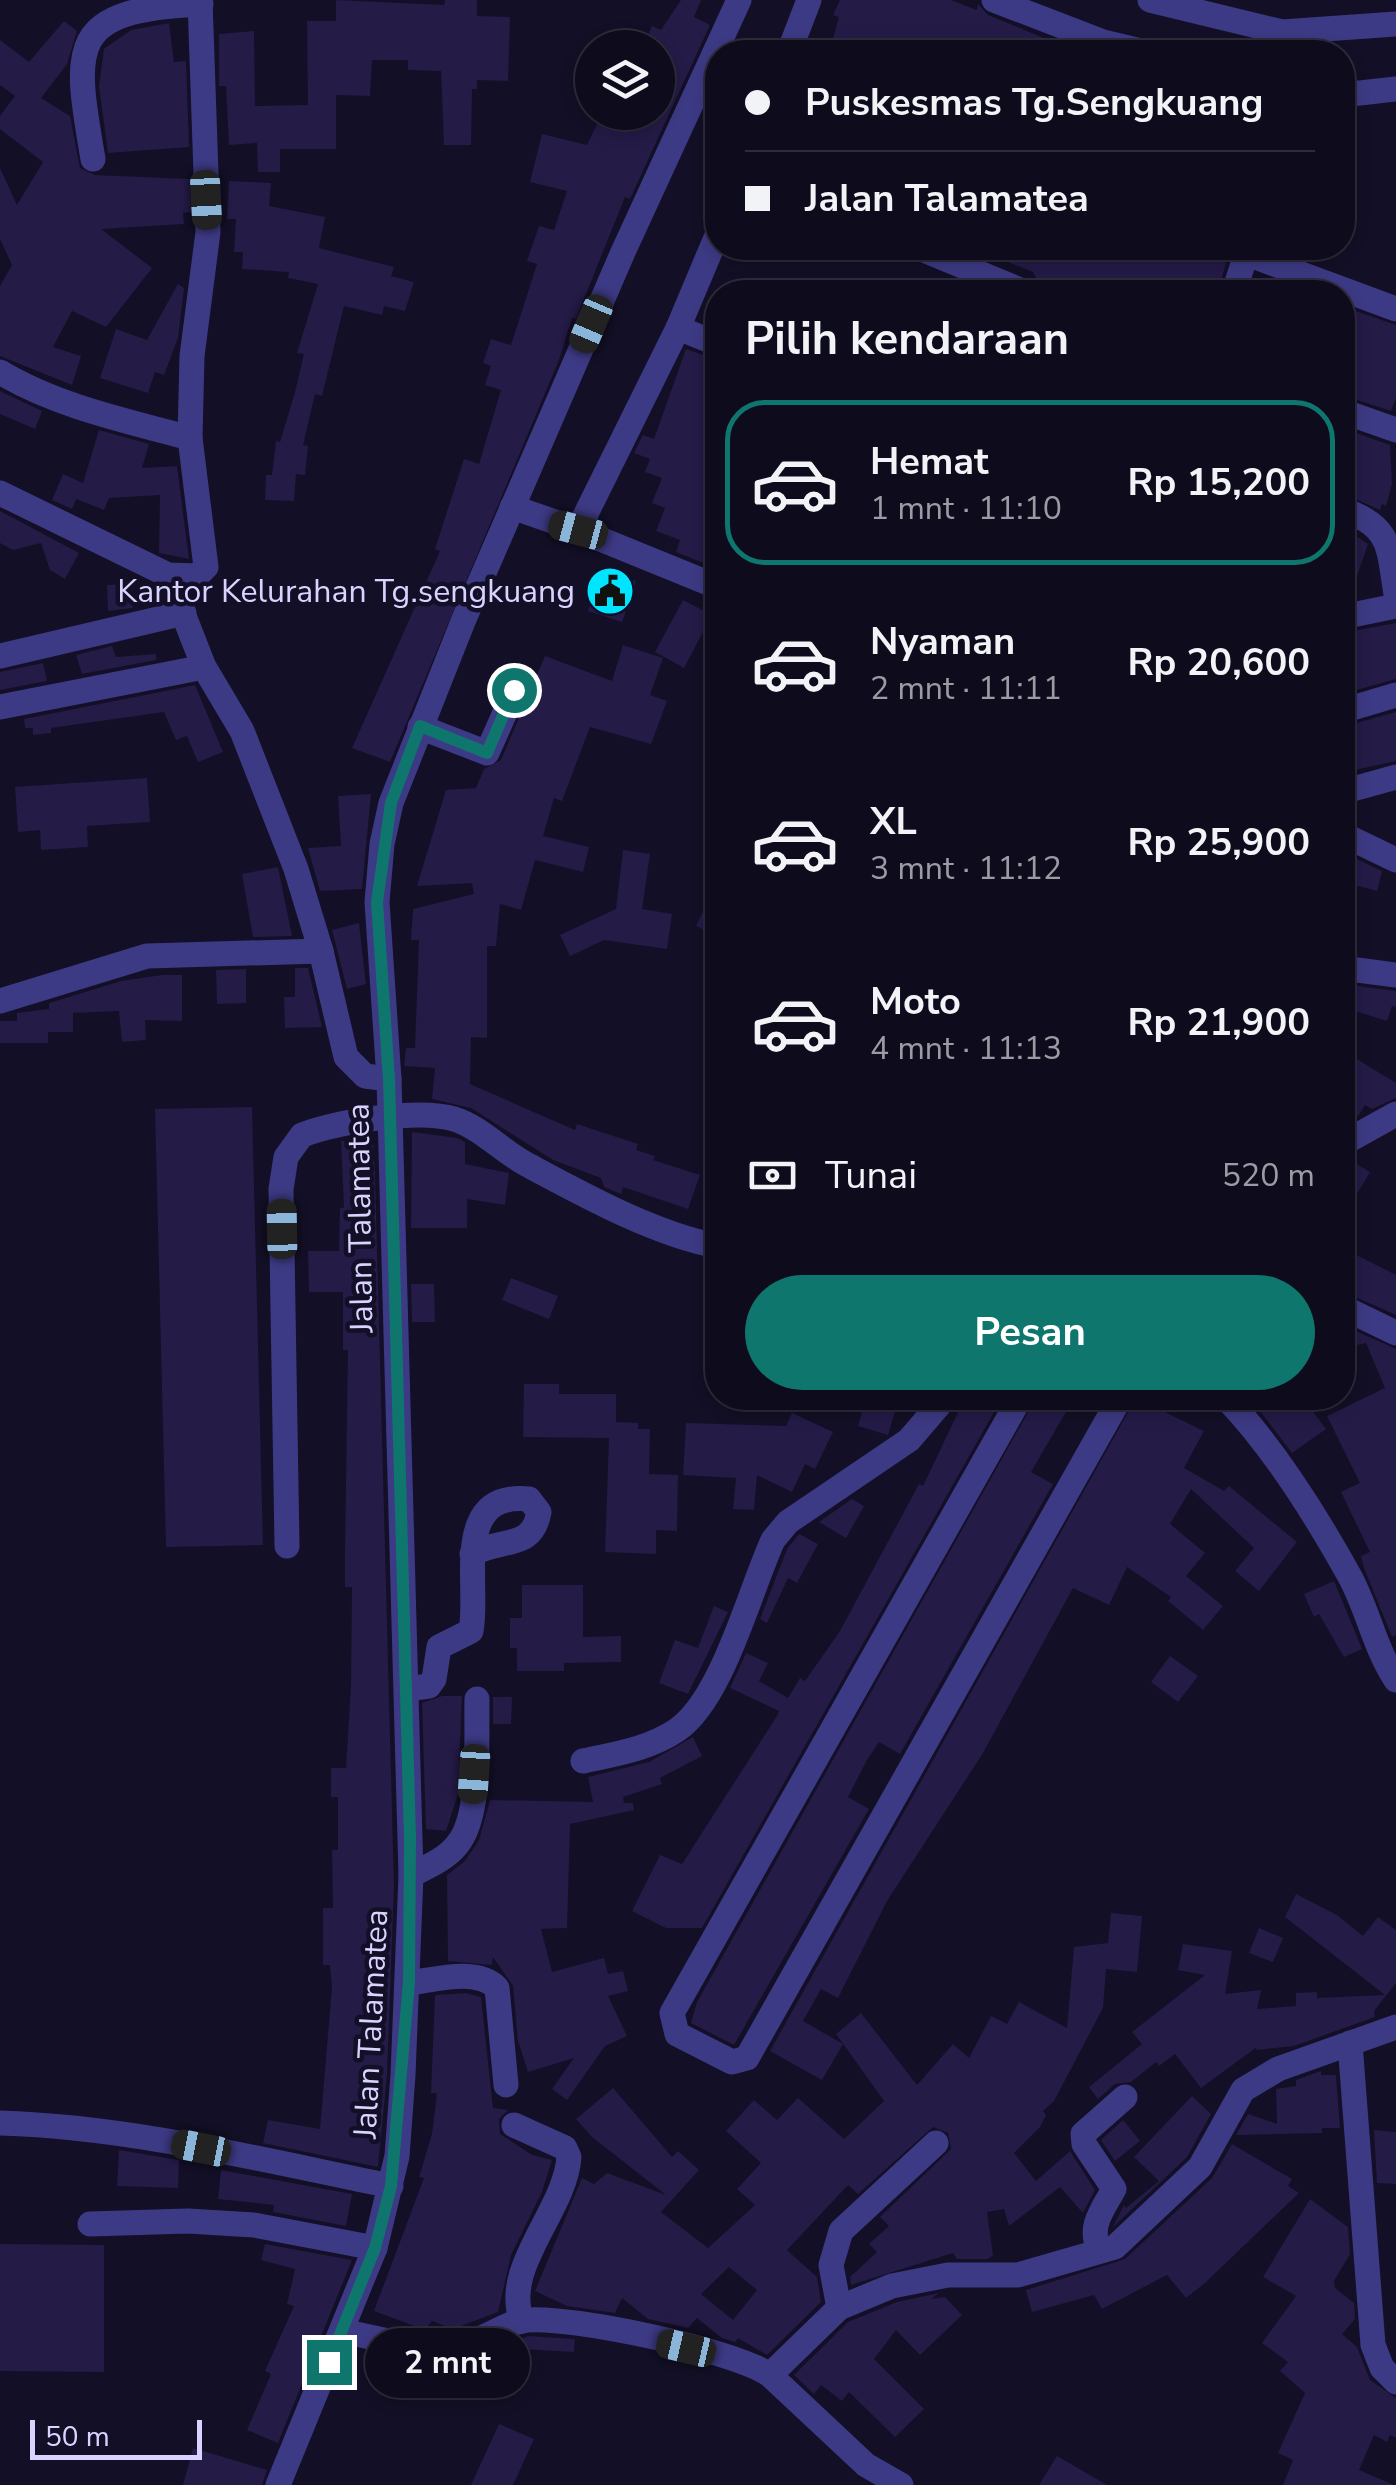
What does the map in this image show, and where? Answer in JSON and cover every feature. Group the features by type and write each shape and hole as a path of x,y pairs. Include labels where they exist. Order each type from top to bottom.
{"street":[{"name":"Jalan Talamatea","path":"721,40 739,0"},
{"path":"794,40 809,0"},
{"path":"994,0 1099,40"},
{"path":"1150,0 1282,32 1396,24"},
{"path":"0,493 168,575 197,576 206,567 190,438 192,356 208,232 200,2 142,6 119,15 87,45 80,83 93,160"},
{"name":"Jalan Talamatea","path":"278,2485 375,2248 391,2186 409,1982 407,1689 389,1079 377,902 380,864 391,803 420,726 512,507 705,76"},
{"path":"1355,94 1396,89"},
{"path":"578,530 678,328 707,260"},
{"path":"946,260 992,280"},
{"path":"1268,260 1320,280"},
{"path":"1355,293 1396,309"},
{"path":"678,328 705,339"},
{"path":"0,372 22,385 110,416 190,438"},
{"path":"1355,416 1396,430"},
{"path":"512,507 705,582"},
{"path":"1355,513 1388,526 1396,594"},
{"path":"168,575 204,667 242,731 296,869 321,951 346,1058 364,1076 389,1079"},
{"path":"1355,614 1396,606"},
{"path":"0,656 184,613"},
{"path":"0,707 204,667"},
{"path":"420,726 487,753 514,690"},
{"path":"1355,707 1396,695"},
{"path":"1355,788 1396,777"},
{"path":"1355,840 1396,860"},
{"path":"0,1001 147,956 321,951"},
{"path":"1355,970 1396,975"},
{"path":"1355,1137 1396,1114"},
{"path":"287,1546 281,1189 286,1157 302,1135 320,1128 388,1119 436,1115 459,1120 524,1163 686,1240 705,1244"},
{"path":"1355,1313 1396,1333"},
{"path":"583,1762 638,1748 675,1731 694,1716 716,1676 773,1540 788,1522 909,1440 935,1410"},
{"path":"1013,1410 672,2014 677,2034 732,2062 748,2058 1113,1410"},
{"path":"1235,1410 1299,1495 1350,1577 1384,1661 1396,1680"},
{"path":"407,1689 429,1686 439,1648 471,1632 472,1554"},
{"path":"411,1876 449,1853 465,1834 472,1808 477,1699"},
{"path":"409,1982 474,1977 497,1988 506,2085"},
{"path":"770,2376 840,2308 892,2286 948,2275 1018,2275 1115,2247 1200,2167 1244,2090 1278,2070 1396,2026"},
{"path":"1350,2043 1373,2346 1382,2368 1396,2382"},
{"path":"1100,2250 1094,2240 1095,2226 1114,2190 1084,2144 1083,2134 1125,2097"},
{"path":"0,2122 50,2124 163,2141 391,2186"},
{"path":"514,2126 565,2148 569,2157 553,2210 520,2279 517,2307 522,2320"},
{"path":"840,2308 831,2265 842,2231 936,2142"},
{"path":"90,2224 188,2221 254,2225 375,2248"},
{"path":"342,2331 412,2345 448,2346 470,2342 522,2320 576,2322 738,2359 770,2376 866,2465 901,2485"}],"building":[{"path":"336,0 444,5 445,0 477,0 477,16 510,17 508,81 477,80 477,89 472,89 471,145 444,145 441,71 408,70 408,60 372,60 370,96 336,95 336,149 280,149 280,172 258,172 257,143 229,145 226,86 219,86 219,34 254,31 255,106 308,105 307,21 336,21"},
{"path":"681,0 701,0 694,17 710,25 675,101 675,30 661,30"},
{"path":"840,0 951,0 977,10 978,4 988,15 1049,40 832,40 839,17 833,15"},
{"path":"64,21 77,31 67,64 41,98 70,116 80,168 95,175 190,179 191,212 183,213 184,224 101,229 152,268 106,327 72,311 53,347 81,356 72,385 0,356 0,286 12,265 0,239 0,168 17,205 43,162 0,129 0,116 15,96 0,85 0,40 29,62"},
{"path":"169,23 174,62 186,61 189,147 108,153 99,86 104,49 131,30"},
{"path":"594,130 662,130 630,199 625,197 576,319 572,318 559,360 390,762 352,748 440,551 435,549 464,459 479,464 501,390 485,385 491,366 483,363 491,339 511,345 537,264 527,261 539,226 554,230 567,191 530,182 542,134 587,145"},
{"path":"229,181 271,183 269,206 325,217 319,248 394,267 391,276 414,282 405,311 384,306 382,315 344,306 322,396 315,394 303,445 308,446 305,475 296,474 294,501 265,500 266,475 272,475 276,441 280,442 295,392 304,354 297,353 318,284 288,278 289,272 242,269 243,252 234,252 236,219 227,219"},
{"path":"1003,260 1226,263 1221,280 1037,280 1033,272"},
{"path":"178,284 184,288 178,338 164,375 155,372 148,393 100,378 116,329 147,340"},
{"path":"1355,311 1396,325 1396,398 1391,411 1355,399"},
{"path":"686,349 705,356 705,564 676,552 680,540 656,531 665,508 652,503 662,478 645,472 650,459 634,453 643,435 654,439"},
{"path":"0,391 42,411 35,429 0,414"},
{"path":"99,430 149,444 142,468 177,466 189,559 159,553 160,495 109,498 104,510 76,499 72,509 52,500 63,474 83,483"},
{"path":"1355,433 1390,445 1392,484 1386,506 1382,504 1380,510 1355,499"},
{"path":"0,511 79,553 65,579 50,570 41,543 13,550 0,543"},
{"path":"1355,536 1368,544 1355,582"},
{"name":"Kantor Kelurahan Tg.sengkuang","path":"602,570 636,581 622,622 588,611"},
{"path":"132,584 133,608 108,611 107,585"},
{"path":"683,600 705,611 705,628 684,668 655,652"},
{"path":"1396,623 1396,679 1355,690 1355,631"},
{"path":"623,645 663,658 650,695 667,701 651,744 590,727 562,801 554,798 543,836 589,847 583,872 535,860 521,910 500,904 496,946 487,946 487,1038 471,1037 470,1084 575,1130 577,1124 638,1144 636,1150 655,1156 653,1160 700,1175 688,1209 623,1187 621,1194 604,1187 601,1178 553,1160 471,1108 432,1099 435,1068 404,1066 406,1048 415,1048 419,940 411,940 413,909 474,894 472,883 417,886 446,790 476,788 484,769 501,760 545,656 612,681"},
{"path":"112,646 116,657 156,654 156,660 82,674 76,655"},
{"path":"43,663 47,681 0,690 0,672"},
{"path":"195,685 223,752 198,762 187,736 176,740 164,712 51,728 51,733 33,735 33,728 25,728 24,719"},
{"path":"1396,712 1396,761 1355,770 1355,723"},
{"path":"147,778 150,822 87,826 88,847 41,850 40,830 18,832 15,787"},
{"path":"371,794 362,889 320,891 308,848 341,846 338,796"},
{"path":"623,850 650,854 642,909 672,914 667,949 604,940 570,956 560,935 616,909"},
{"path":"1355,858 1382,871 1377,891 1355,885"},
{"path":"278,867 292,936 253,937 242,874"},
{"path":"705,907 705,930 696,926"},
{"path":"359,923 366,984 347,989 332,930"},
{"path":"295,968 308,968 322,1027 285,1028 284,997 295,997"},
{"path":"246,969 246,1003 217,1004 216,970"},
{"path":"182,975 182,1021 145,1020 146,1040 122,1042 119,1011 73,1013 73,1032 48,1032 48,1043 0,1043 0,1021 17,1021 17,1013 49,1009 49,1003 121,981"},
{"path":"1355,986 1396,991 1396,1007 1392,1006 1387,1021 1358,1012"},
{"path":"1355,1058 1396,1083 1396,1098 1372,1109 1365,1105 1355,1118"},
{"path":"252,1107 263,1545 166,1547 155,1109"},
{"path":"412,1132 457,1138 465,1142 465,1164 509,1173 505,1205 467,1199 467,1228 411,1228"},
{"path":"341,1141 373,1141 375,1175 394,1886 387,2074 378,2167 263,2143 268,2120 320,2129 332,1987 330,1965 323,1965 323,1908 333,1908 332,1850 338,1850 338,1797 331,1797 331,1768 346,1768 351,1686 352,1587 345,1587 348,1350 343,1350 343,1292 309,1292 308,1251 339,1251 340,1208 344,1208"},
{"path":"1355,1163 1370,1172 1355,1197"},
{"path":"1355,1254 1396,1275 1396,1315 1355,1297"},
{"path":"511,1278 558,1296 549,1319 502,1300"},
{"path":"411,1284 434,1284 435,1322 412,1322"},
{"path":"1355,1331 1396,1349 1396,1635 1392,1637 1364,1568 1361,1556 1370,1552 1341,1492 1360,1483 1327,1416 1339,1410 1355,1410 1355,1402 1385,1388 1366,1343 1355,1345"},
{"path":"524,1384 559,1384 559,1394 616,1394 616,1422 638,1423 638,1429 650,1429 649,1474 678,1475 677,1531 656,1530 656,1554 605,1552 609,1438 523,1437"},
{"path":"863,1410 895,1410 888,1435 858,1426"},
{"path":"959,1410 995,1410 702,1928 666,1928 632,1911 660,1855 682,1864 777,1716 779,1711 730,1688 746,1653 768,1663 759,1681 788,1698 800,1678 805,1681 840,1631 919,1484 923,1486"},
{"path":"1029,1410 1067,1410 1031,1472 1053,1484 900,1754 879,1742 867,1760 848,1797 869,1809 734,2045 691,2023 697,2002"},
{"path":"1129,1410 1161,1410 1204,1431 1184,1468 1224,1491 1229,1486 1297,1542 1259,1591 1235,1571 1254,1548 1191,1489 1170,1524 1205,1553 1186,1576 1223,1606 1203,1630 1168,1601 1171,1597 1127,1567 1109,1605 1073,1588 983,1753 887,1901 838,1998 821,1989 803,2021 843,2044 822,2080 770,2051"},
{"path":"1259,1410 1312,1410 1326,1429 1292,1453"},
{"path":"792,1413 833,1432 815,1469 805,1464 792,1492 757,1475 754,1510 733,1509 736,1478 683,1475 686,1423 786,1426"},
{"path":"852,1499 864,1506 846,1538 819,1522"},
{"path":"799,1534 818,1544 797,1583 788,1578 767,1623 760,1619 787,1549"},
{"path":"1334,1581 1362,1649 1344,1657 1319,1614 1314,1617 1304,1594"},
{"path":"522,1585 583,1585 583,1637 621,1636 621,1662 564,1663 564,1671 517,1671 517,1648 510,1648 510,1618 522,1618"},
{"path":"714,1606 728,1612 688,1694 659,1683 675,1640 698,1648"},
{"path":"1170,1656 1198,1676 1178,1702 1151,1682"},
{"path":"442,1696 462,1696 458,1794 446,1831 426,1829 422,1703"},
{"path":"493,1697 512,1697 511,1724 493,1724"},
{"path":"693,1737 702,1756 660,1778 662,1784 623,1797 624,1803 633,1803 634,1810 570,1824 567,1928 541,1929 552,1972 604,1958 608,1974 623,1971 628,1991 608,1996 627,2036 605,2046 567,2100 552,2089 574,2058 528,2072 518,2041 513,1986 493,1957 492,1965 448,1961 447,1875 465,1861 479,1840 490,1800 593,1802 588,1777 649,1762"},
{"path":"1296,1894 1337,1915 1363,1936 1378,1917 1396,1930 1396,1983 1374,2011 1375,2017 1294,2046 1256,2050 1257,2047 1201,2088 1175,2054 1159,2066 1156,2062 1131,2082 1115,2084 1098,2099 1089,2087 1142,2044 1132,2032 1205,1975 1178,1970 1183,1944 1232,1951 1225,1994 1261,1990 1257,2009 1296,2006 1296,1993 1317,1992 1317,1998 1385,1995 1285,1917"},
{"path":"1111,1913 1142,1916 1137,1972 1106,1969 1103,2008 1054,2101 1043,2111 1046,2115 1040,2127 1014,2153 1036,2181 1070,2151 1095,2190 1083,2213 1060,2187 1009,2226 1004,2209 987,2212 993,2255 988,2259 957,2259 953,2253 851,2285 850,2277 877,2252 869,2244 889,2226 880,2217 951,2149 948,2133 933,2127 858,2194 848,2185 787,2250 817,2277 821,2302 767,2355 738,2338 735,2342 722,2338 697,2318 688,2328 648,2319 622,2298 615,2313 567,2306 535,2291 582,2178 594,2184 607,2173 666,2195 592,2137 576,2119 613,2088 672,2157 678,2151 699,2170 661,2212 708,2248 755,2205 737,2189 761,2163 726,2131 754,2100 777,2120 798,2098 844,2139 884,2101 836,2034 861,2013 917,2085 953,2044 969,2058 991,2016 1007,2024 1019,2002 1067,2028 1074,1947 1108,1943","holes":["729,2267 757,2290 733,2320 701,2294"]},
{"path":"1259,1928 1283,1938 1273,1962 1249,1953"},
{"path":"466,1993 481,1997 493,2108 508,2110 499,2119 500,2134 532,2155 552,2160 542,2192 511,2255 498,2312 453,2329 432,2321 425,2330 374,2311 424,2178 419,2177 432,2134 437,2093 431,2093 435,1995"},
{"path":"1321,2071 1321,2075 1336,2075 1340,2128 1322,2128 1322,2133 1236,2135 1248,2114 1277,2124 1276,2089 1296,2086 1296,2080"},
{"path":"1192,2096 1211,2114 1187,2157 1113,2227 1124,2205 1126,2208 1159,2181 1134,2157"},
{"path":"1123,2120 1140,2141 1115,2161 1101,2140"},
{"path":"1374,2130 1396,2132 1396,2184 1377,2183"},
{"path":"1232,2144 1292,2179 1288,2186 1299,2193 1205,2283 1186,2298 1167,2275 1102,2309 1094,2295 1032,2312 1026,2290 1125,2259 1212,2178"},
{"path":"119,2150 179,2160 178,2188 117,2186"},
{"path":"221,2170 352,2194 346,2226 273,2212 274,2205 218,2199"},
{"path":"1310,2199 1348,2227 1350,2254 1334,2281 1335,2288 1354,2303 1355,2319 1342,2334 1357,2347 1370,2380 1396,2398 1396,2438 1390,2435 1387,2442 1374,2435 1359,2470 1394,2485 1283,2485 1293,2460 1278,2453 1305,2393 1280,2371 1288,2362 1262,2343 1296,2296 1263,2277"},
{"path":"0,2244 104,2245 104,2372 0,2371"},
{"path":"265,2244 352,2260 278,2443 247,2430 271,2374 265,2371 294,2306 287,2304 295,2269 261,2260"},
{"path":"939,2293 931,2299 945,2297 962,2315 920,2355 896,2330 874,2359 924,2409 895,2437 849,2392 842,2401 821,2385 814,2394 794,2375 848,2322 897,2302"},
{"path":"528,2336 575,2339 574,2352 502,2348"},
{"path":"499,2424 534,2439 513,2485 471,2485"},
{"path":"193,2448 267,2470 262,2485 183,2485"},
{"path":"1057,2456 1107,2485 1039,2485"}],"place":[{"name":"Kantor Kelurahan Tg.sengkuang","path":"610,591"}],"route":[{"path":"329,2362 375,2248 391,2186 397,2156 409,1982 411,1876 389,1079 377,902 382,844 391,803 420,726 487,753 514,690"}]}
